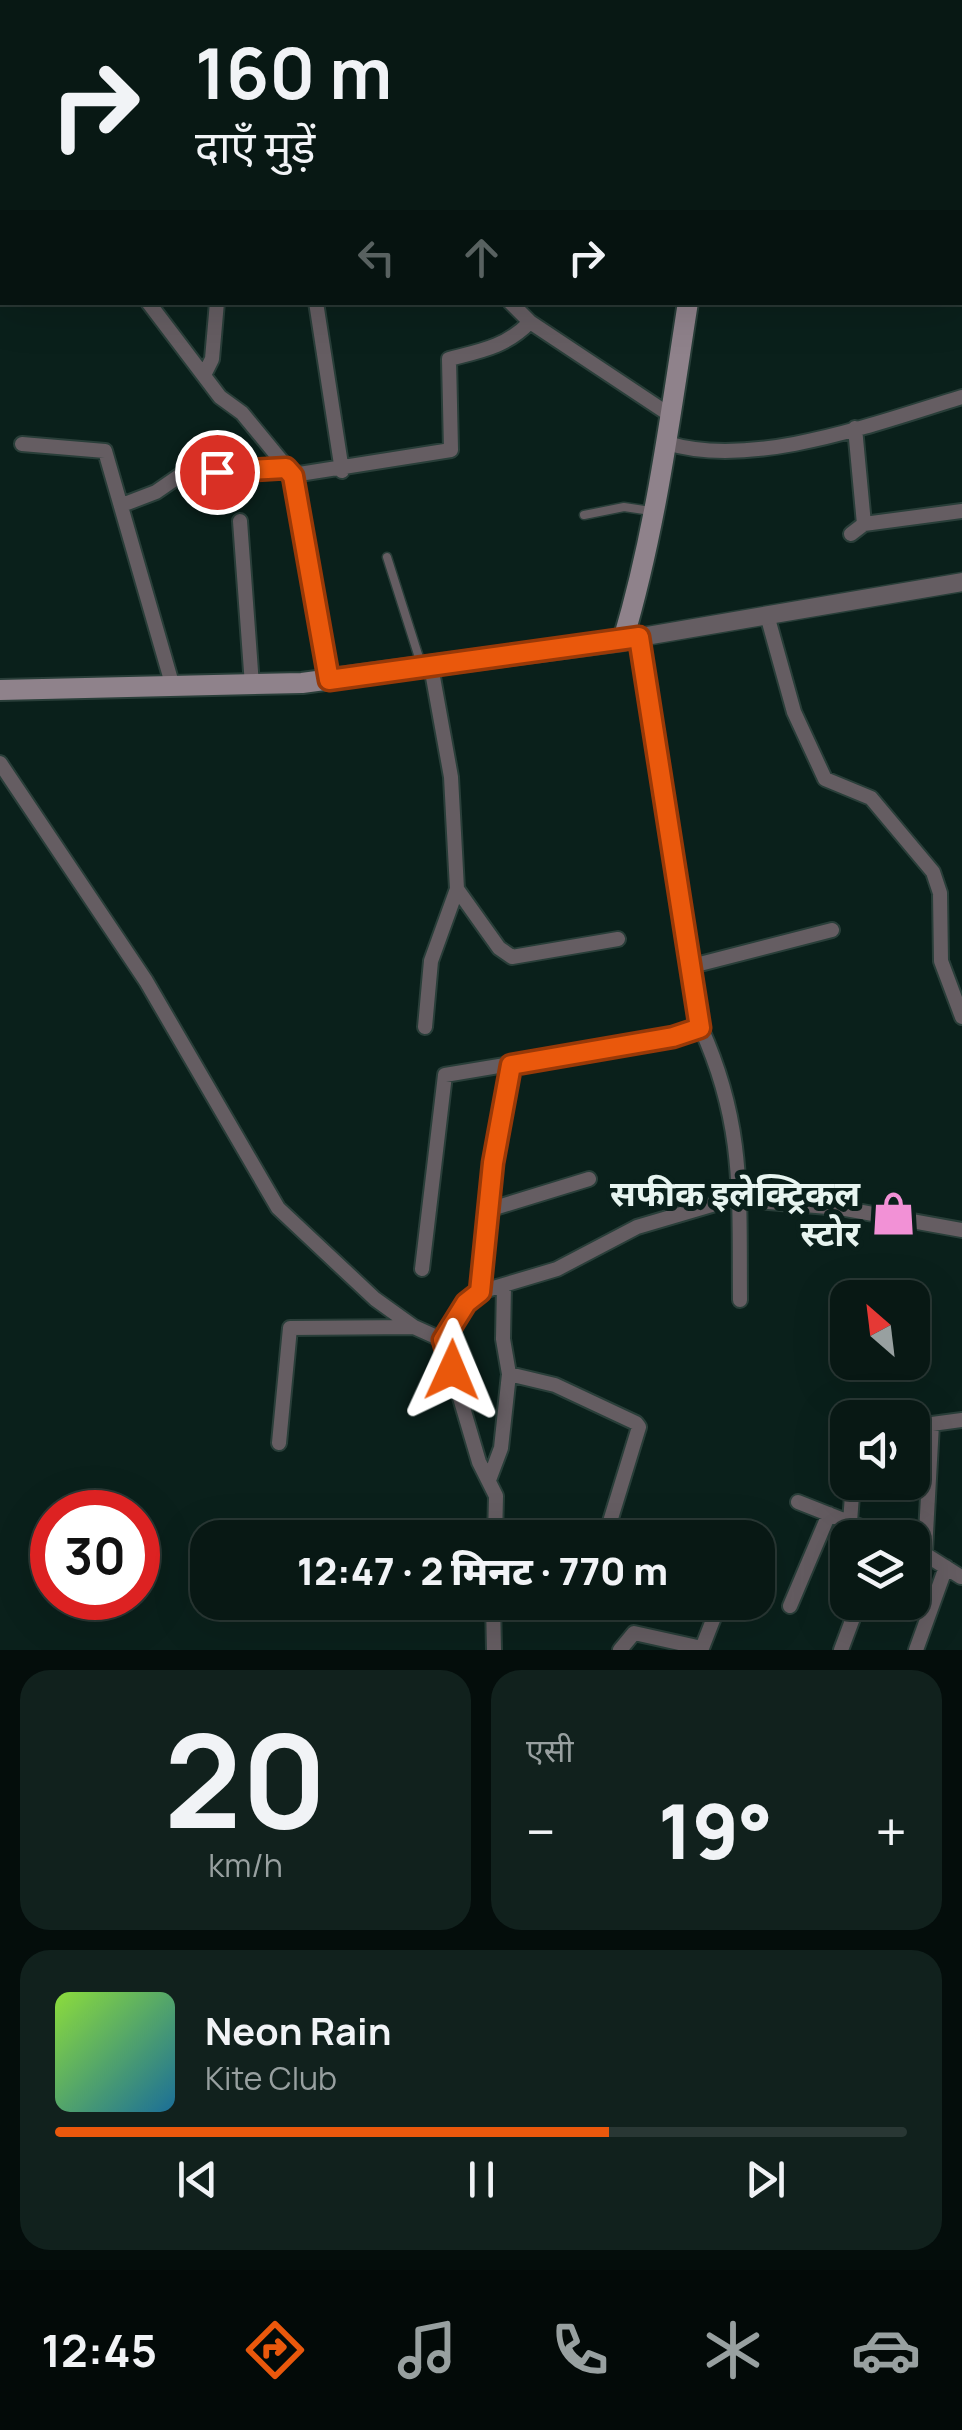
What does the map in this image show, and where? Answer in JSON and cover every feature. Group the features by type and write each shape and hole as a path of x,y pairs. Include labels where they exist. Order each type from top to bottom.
{"main road":[{"path":"0,690 173,688 329,680 631,638 656,512 688,305"}],"street":[{"path":"150,305 220,396 242,413 290,472 329,680"},
{"path":"204,375 212,359 217,305"},
{"path":"316,305 342,471"},
{"path":"513,305 530,322 670,414"},
{"path":"122,505 156,492 182,474 342,471 450,450 449,359 488,352 516,337 530,322"},
{"path":"667,443 716,452 855,428 962,397 962,405"},
{"path":"855,428 857,529 962,512"},
{"path":"22,444 102,449 122,505 173,688"},
{"path":"240,521 252,685"},
{"path":"740,1300 736,1138 725,1084 700,1028 631,638 962,582"},
{"path":"766,615 794,712 825,778 871,798 933,872 940,904 941,961 962,1017"},
{"path":"425,1026 431,961 457,889 451,777 427,666"},
{"path":"0,763 146,981 278,1208 376,1299 414,1327 443,1340"},
{"path":"457,889 499,948 512,957 618,939"},
{"path":"692,966 832,930"},
{"path":"422,1269 443,1078 448,1073 673,1037 700,1028"},
{"path":"480,1292 488,1210 511,1065"},
{"path":"488,1210 588,1179"},
{"path":"496,1520 496,1496 479,1462 443,1340 466,1303 480,1292 557,1269 637,1227 739,1198 840,1208 962,1230"},
{"path":"489,1480 502,1448 508,1374 504,1285"},
{"path":"279,1444 290,1328 414,1327"},
{"path":"508,1374 554,1386 638,1425 610,1520"},
{"path":"920,1520 926,1419 962,1420"},
{"path":"798,1502 844,1520"},
{"path":"790,1606 828,1514"},
{"path":"930,1557 961,1577"},
{"path":"916,1650 946,1567"},
{"path":"493,1620 494,1650"},
{"path":"622,1641 638,1633 702,1648 713,1620"},
{"path":"841,1650 852,1620"}],"lane":[{"path":"584,515 624,507 656,512"},
{"path":"388,556 427,666"}],"place":[{"name":"सफीक इलेक्ट्रिकल स्टोर","path":"893,1213"}],"route":[{"path":"217,472 286,468 293,476 329,680 639,637 700,1028 673,1037 511,1065 493,1163 480,1292 466,1303 443,1340 452,1370"}]}
